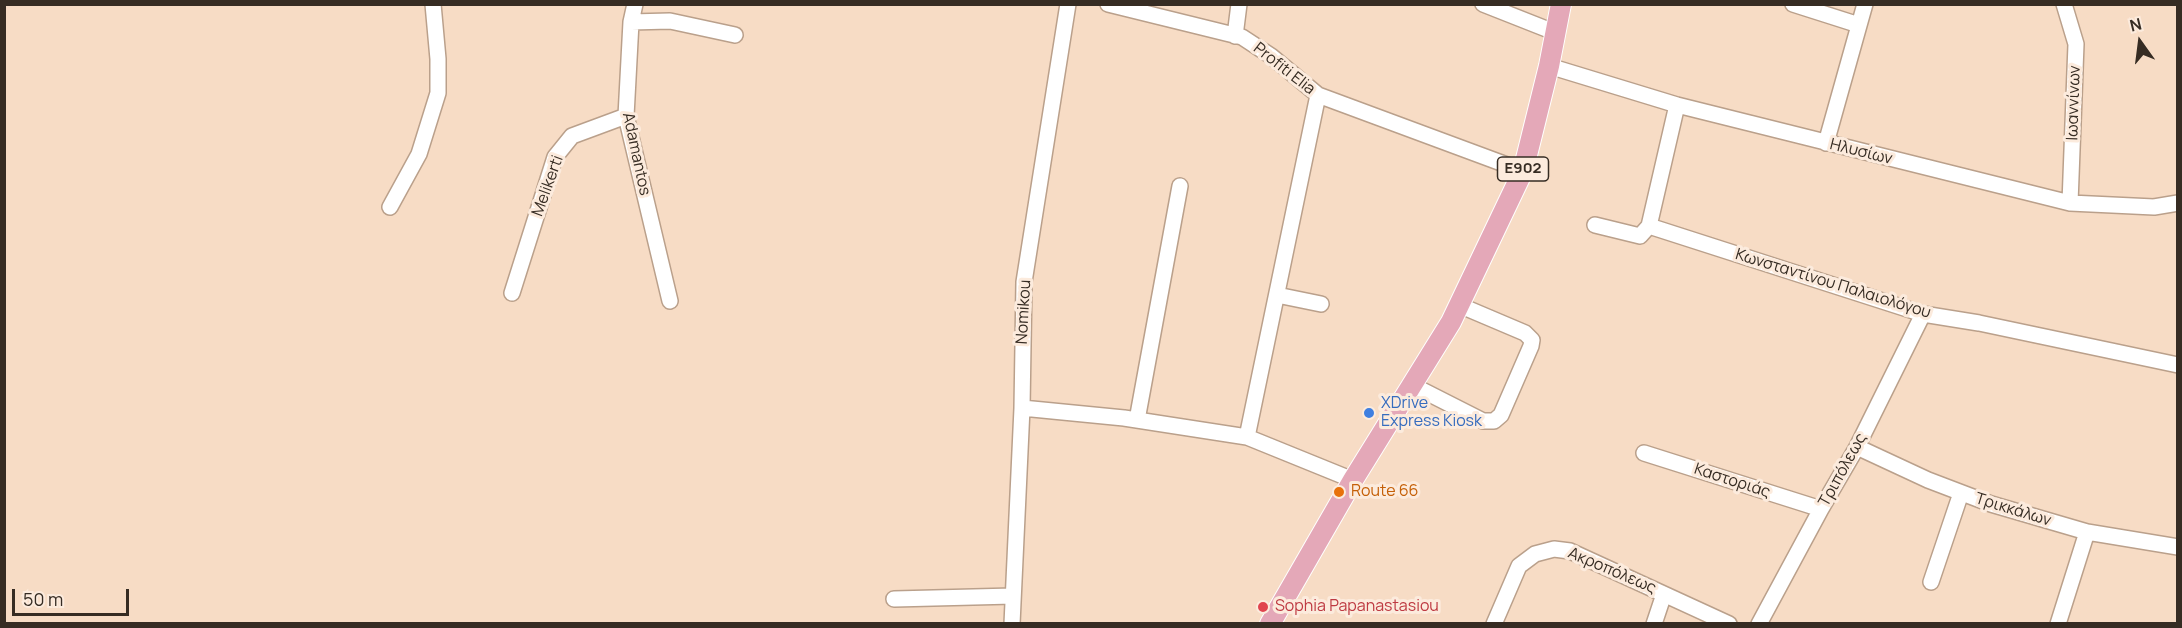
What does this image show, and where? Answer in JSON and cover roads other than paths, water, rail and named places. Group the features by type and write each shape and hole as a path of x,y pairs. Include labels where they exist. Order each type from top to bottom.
{"main road":[{"name":"E902","path":"1276,622 1353,480 1459,304 1523,171 1549,66 1561,4"}],"street":[{"path":"390,207 419,154 438,93 438,58 433,4"},
{"name":"Adamantos","path":"635,4 631,22 626,116 670,301"},
{"name":"Nomikou","path":"1012,624 1022,408 1024,282 1068,4"},
{"name":"Profiti Elia","path":"1108,4 1242,37 1271,56 1318,95 1523,171"},
{"path":"1235,36 1239,4"},
{"path":"1483,4 1554,32"},
{"path":"1793,4 1859,25"},
{"path":"1826,143 1865,4"},
{"name":"Ιωαννίνων","path":"2064,4 2076,44 2070,203"},
{"path":"631,22 670,21 735,34"},
{"name":"Ηλυσίων","path":"1549,66 1677,105 2070,203 2154,207 2178,203"},
{"path":"1247,437 1318,95"},
{"path":"1595,225 1641,236 1648,226 1677,105"},
{"name":"Melikerti","path":"512,293 555,157 572,136 626,116"},
{"path":"1137,420 1180,186"},
{"name":"Κωνσταντίνου Παλαιολόγου","path":"1648,226 1923,314 1979,323 2178,365"},
{"path":"1276,295 1321,304"},
{"path":"1412,385 1483,421 1494,421 1501,415 1532,340 1525,333 1459,304"},
{"name":"Τριπόλεως","path":"1759,624 1857,447 1923,314"},
{"path":"1022,408 1137,420 1247,437 1353,480"},
{"name":"Τρικκάλων","path":"1857,447 1961,493 2087,532 2178,547"},
{"name":"Καστοριάς","path":"1644,453 1821,509"},
{"path":"1931,582 1961,493"},
{"path":"2058,624 2087,532"},
{"name":"Ακροπόλεως","path":"1494,624 1519,566 1535,554 1554,549 1570,551 1729,624"},
{"path":"1654,624 1664,594"},
{"path":"894,599 1013,596"}],"place":[{"name":"XDrive Express Kiosk","path":"1369,413"},
{"name":"Route 66","path":"1339,492"},
{"name":"Sophia Papanastasiou","path":"1263,607"}]}
